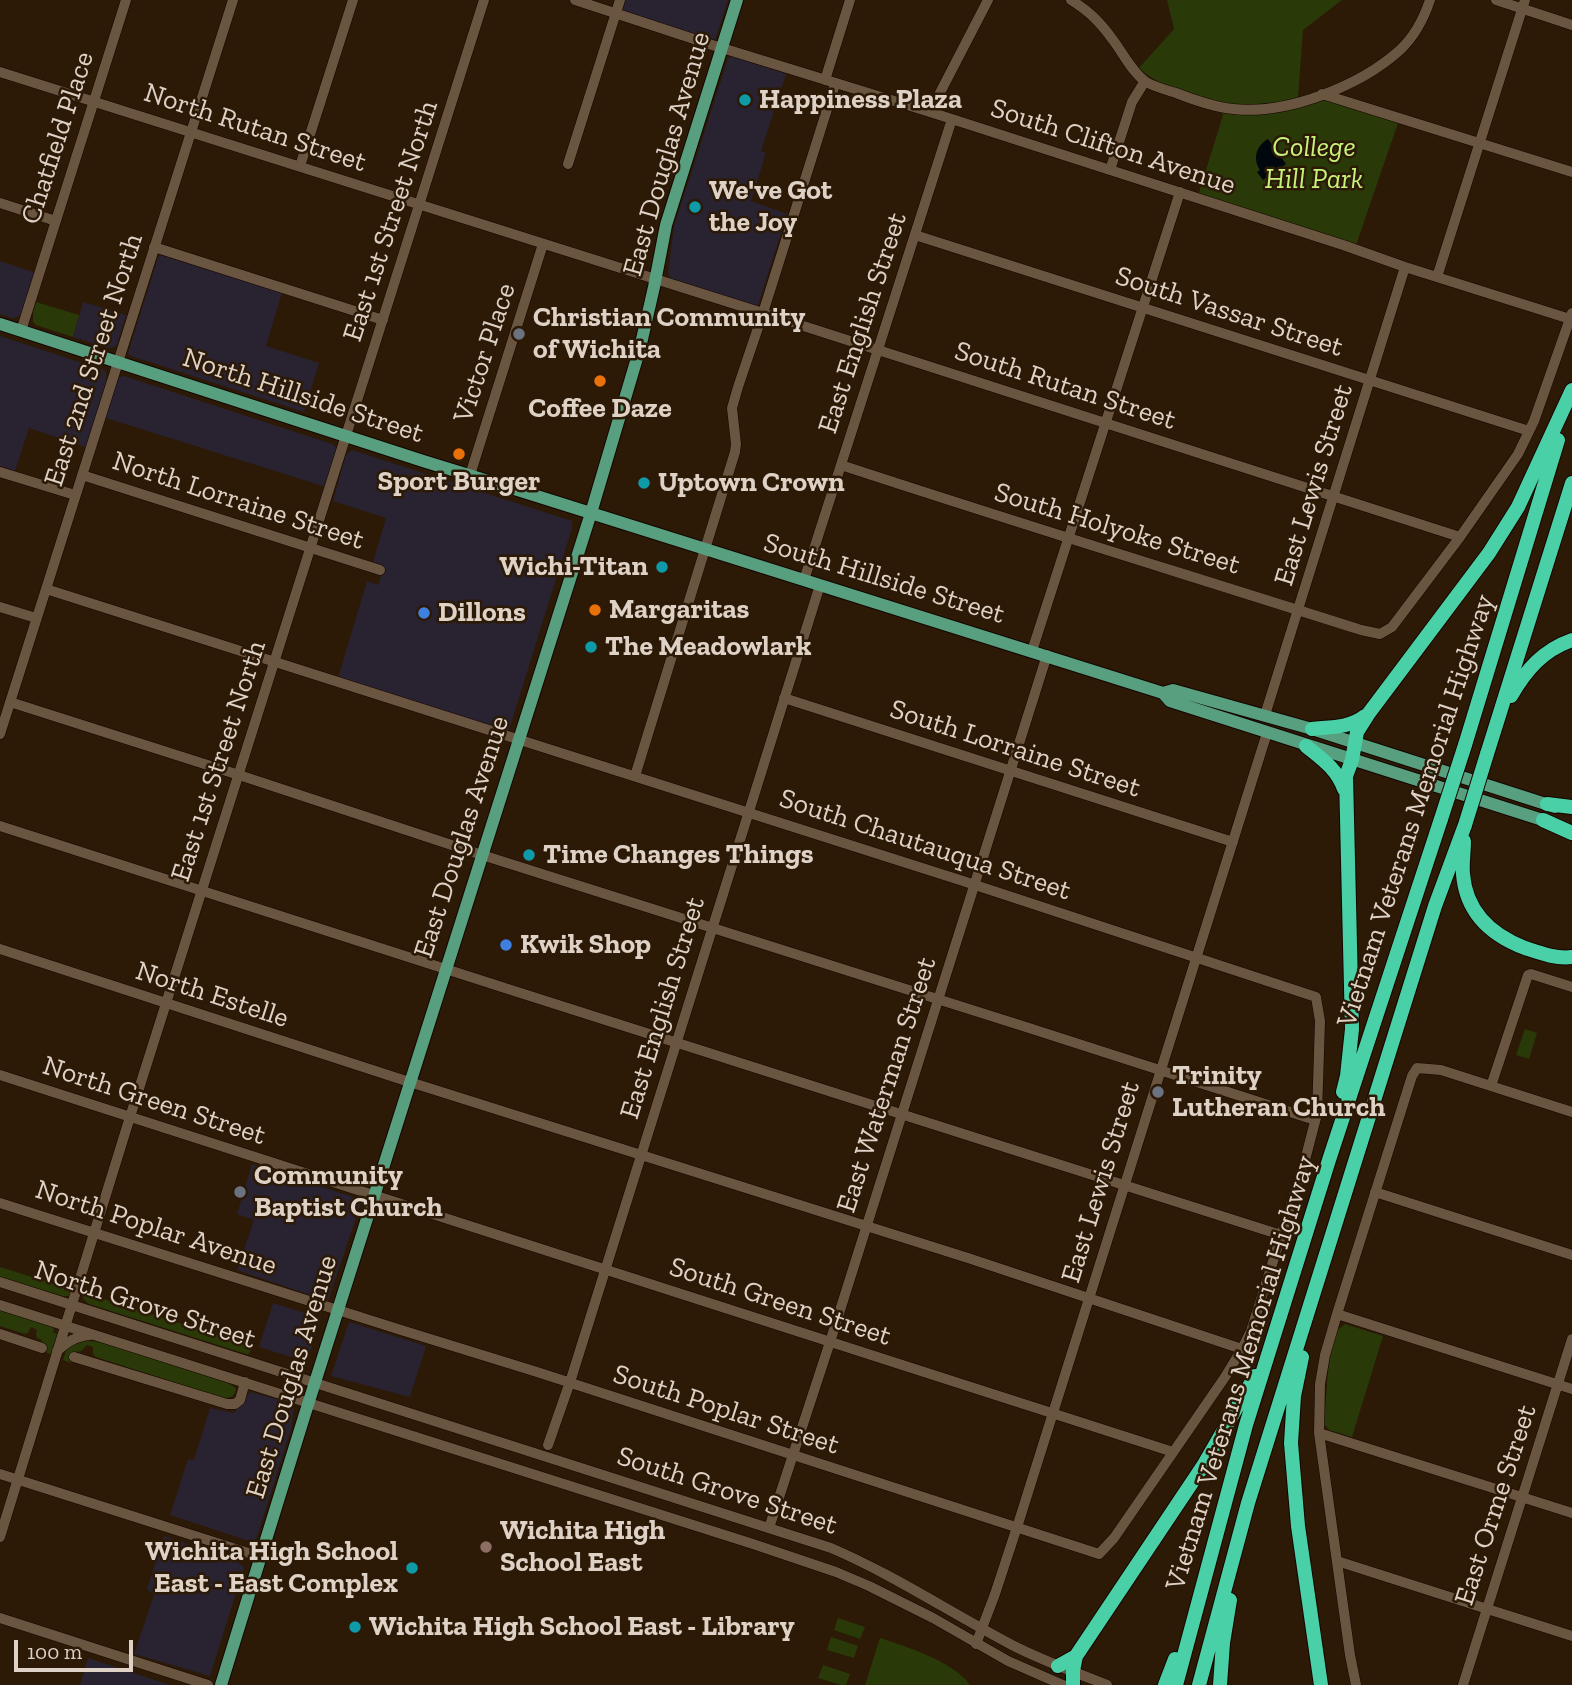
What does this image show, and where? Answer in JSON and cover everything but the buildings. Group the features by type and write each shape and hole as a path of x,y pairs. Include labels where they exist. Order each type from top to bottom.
{"highway":[{"path":"1329,1160 1347,1076 1352,1029 1345,794 1346,776 1357,732 1496,542 1518,507 1572,392"},
{"name":"Vietnam Veterans Memorial Highway","path":"1169,1684 1199,1596 1246,1425 1329,1160 1465,745 1572,392"},
{"name":"Vietnam Veterans Memorial Highway","path":"1199,1685 1248,1503 1435,906 1465,825 1572,483"},
{"path":"1501,712 1527,670 1548,651 1572,640"},
{"path":"1312,729 1346,726 1358,722 1369,713"},
{"path":"1306,746 1332,767 1345,794"},
{"path":"1547,804 1572,809"},
{"path":"1543,820 1572,831"},
{"path":"1465,825 1463,874 1471,903 1486,926 1510,942 1544,955 1572,957"},
{"path":"1312,1298 1294,1396 1291,1443 1298,1526 1321,1685"},
{"path":"1073,1678 1076,1656 1203,1465 1252,1382 1279,1320"},
{"path":"1220,1685 1223,1643 1248,1503"},
{"path":"1058,1666 1076,1656"}],"main road":[{"name":"East Douglas Avenue","path":"221,1685 591,513 640,348 666,225 737,0"},
{"name":"North Hillside Street","path":"0,324 346,437 591,513"},
{"name":"South Hillside Street","path":"591,513 1163,692 1173,690 1265,715 1547,804"},
{"name":"South Hillside Street","path":"1163,692 1170,701 1543,820"}],"street":[{"name":"Chatfield Place","path":"21,331 126,0"},
{"name":"East 2nd Street North","path":"0,734 233,0"},
{"path":"300,166 353,0"},
{"name":"East 1st Street North","path":"0,1536 484,0"},
{"name":"South Clifton Avenue","path":"575,0 1180,192 1405,267 1571,316"},
{"path":"568,164 620,0"},
{"path":"635,776 735,452 732,408 763,313 830,82 850,0"},
{"path":"930,112 988,0"},
{"path":"1071,0 1088,10 1102,25 1145,81 1192,99 1233,109 1293,103 1350,83 1402,49 1414,35 1430,0"},
{"path":"1496,0 1524,4 1572,25"},
{"path":"1437,277 1524,4"},
{"name":"North Rutan Street","path":"0,72 656,279"},
{"path":"1110,170 1132,102 1145,81"},
{"path":"1322,94 1572,172"},
{"name":"East English Street","path":"804,580 952,120"},
{"path":"1032,651 1180,192"},
{"path":"0,203 56,221"},
{"name":"South Vassar Street","path":"915,235 1529,431"},
{"name":"Victor Place","path":"470,475 543,244"},
{"path":"154,247 383,320"},
{"name":"East Lewis Street","path":"1265,715 1405,267"},
{"name":"South Rutan Street","path":"656,279 1460,537"},
{"path":"1460,537 1518,454 1561,349 1571,316"},
{"name":"South Holyoke Street","path":"841,465 1069,539 1380,634 1392,627 1460,537"},
{"name":"North Lorraine Street","path":"0,472 75,495"},
{"name":"North Lorraine Street","path":"82,475 380,570"},
{"name":"East English Street","path":"548,1445 820,585"},
{"name":"South Chautauqua Street","path":"46,589 974,884 1316,997 1320,1021 1315,1120"},
{"path":"0,607 36,618"},
{"name":"East Waterman Street","path":"769,1528 1046,655"},
{"name":"South Lorraine Street","path":"784,698 1233,842"},
{"path":"10,702 1315,1120 1251,1331 1211,1398 1173,1452"},
{"name":"East Lewis Street","path":"976,1644 1017,1528 1266,733"},
{"path":"0,826 1281,1235"},
{"name":"North Estelle","path":"0,950 410,1083 866,1226 1242,1349"},
{"path":"1491,1086 1526,979 1531,974 1572,987"},
{"path":"1356,1685 1319,1433 1319,1402 1322,1368 1337,1314 1409,1084 1417,1068 1441,1070 1572,1112"},
{"name":"North Green Street","path":"0,1075 374,1196"},
{"path":"1375,1192 1572,1255"},
{"name":"South Green Street","path":"374,1196 1173,1452"},
{"name":"North Poplar Avenue","path":"0,1203 338,1310"},
{"name":"North Grove Street","path":"0,1282 315,1383"},
{"name":"North Grove Street","path":"0,1305 309,1403"},
{"name":"South Poplar Street","path":"338,1310 1099,1554 1114,1538 1173,1452"},
{"path":"1337,1314 1572,1389"},
{"path":"0,1334 42,1348"},
{"path":"57,1352 79,1337 98,1336"},
{"name":"East Orme Street","path":"1463,1685 1572,1339"},
{"path":"74,1357 216,1402 235,1404 240,1400 245,1382"},
{"name":"South Grove Street","path":"315,1383 831,1548 901,1582 1034,1656 1058,1666 1073,1678 1107,1685"},
{"name":"South Grove Street","path":"309,1403 741,1540 835,1573 895,1598 1008,1661 1063,1685"},
{"path":"1319,1433 1572,1513"},
{"path":"0,1474 261,1557"},
{"path":"1337,1562 1572,1636"},
{"path":"0,1618 208,1685"}],"shaded area":[{"path":"623,0 728,0 716,37 709,40 625,13 622,10"},
{"path":"730,57 786,74 761,151 766,153 751,201 787,214 756,306 671,279 668,273 674,226"},
{"path":"1268,139 1286,164 1263,180 1257,172 1260,170 1256,156 1259,148"},
{"path":"160,255 282,293 266,346 319,363 304,412 128,353"},
{"path":"0,261 36,273 21,315 17,317 0,314"},
{"path":"83,302 126,315 115,347 108,348 73,337"},
{"path":"0,336 106,372 106,382 86,447 29,428 15,471 0,466"},
{"path":"124,376 332,444 336,449 326,487 106,418 118,379"},
{"path":"352,450 572,521 509,730 338,678 367,581 378,585 384,567 373,562 386,518 333,501 346,455"},
{"path":"252,1164 362,1200 328,1301 237,1270 254,1220 237,1214"},
{"path":"273,1303 321,1318 307,1362 259,1347"},
{"path":"349,1322 426,1346 410,1397 331,1376"},
{"path":"250,1392 280,1400 294,1409 291,1429 255,1543 170,1515 188,1459 194,1460 210,1408 234,1413"},
{"path":"164,1536 233,1559 244,1567 210,1676 134,1654 154,1595 147,1589"},
{"path":"88,1658 170,1685 80,1685"}],"green space":[{"name":"College Hill Park","path":"1167,0 1342,0 1303,30 1298,97 1324,100 1398,123 1356,245 1198,196 1223,115 1220,105 1167,86 1139,68 1174,29"},
{"path":"36,302 79,315 73,337 36,325 33,322 33,312"},
{"path":"1525,1029 1537,1033 1529,1059 1516,1055"},
{"path":"0,1267 73,1290 70,1296 62,1296 0,1277"},
{"path":"84,1293 252,1346 249,1354 246,1354 89,1304 83,1298"},
{"path":"0,1310 54,1327 53,1332 57,1334 51,1354 38,1350 42,1340 37,1338 37,1330 31,1327 25,1334 0,1326"},
{"path":"1345,1324 1383,1336 1352,1437 1329,1430 1324,1424 1328,1369 1335,1332"},
{"path":"79,1340 100,1342 228,1383 236,1388 231,1397 220,1397 96,1357 93,1347 87,1345 81,1351 75,1352 71,1363 63,1360 67,1348"},
{"path":"838,1618 865,1627 860,1639 834,1630"},
{"path":"831,1637 858,1646 854,1658 827,1650"},
{"path":"880,1638 941,1662 970,1685 865,1685"},
{"path":"823,1665 850,1674 846,1685 818,1678"}],"place":[{"name":"Happiness Plaza","path":"745,100"},
{"name":"We've Got the Joy","path":"695,207"},
{"name":"Christian Community of Wichita","path":"519,334"},
{"name":"Coffee Daze","path":"600,381"},
{"name":"Sport Burger","path":"459,454"},
{"name":"Uptown Crown","path":"644,483"},
{"name":"Wichi-Titan","path":"662,567"},
{"name":"Margaritas","path":"595,610"},
{"name":"Dillons","path":"424,613"},
{"name":"The Meadowlark","path":"591,647"},
{"name":"Time Changes Things","path":"529,855"},
{"name":"Kwik Shop","path":"506,945"},
{"name":"Trinity Lutheran Church","path":"1158,1092"},
{"name":"Community Baptist Church","path":"240,1192"},
{"name":"Wichita High School East","path":"486,1547"},
{"name":"Wichita High School East - East Complex","path":"412,1568"},
{"name":"Wichita High School East - Library","path":"355,1627"}]}
